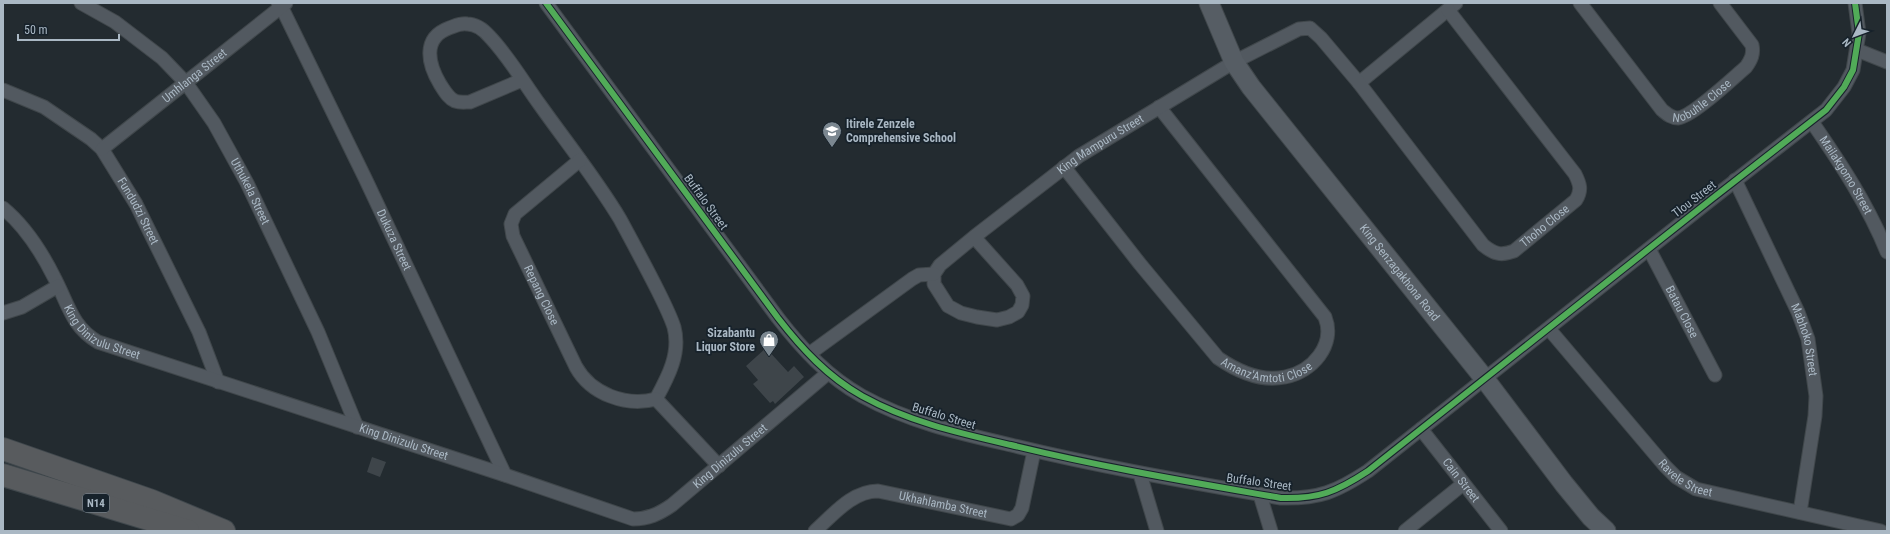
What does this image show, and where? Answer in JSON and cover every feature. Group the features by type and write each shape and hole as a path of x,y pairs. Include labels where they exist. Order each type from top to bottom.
{"highway":[{"path":"3,449 152,501 224,531"},
{"name":"N14","path":"3,474 188,531"}],"street":[{"name":"Uthukela Street","path":"81,3 115,22 162,58 186,83 214,124 247,183 318,332 357,428"},
{"name":"King Senzagakhona Road","path":"1209,3 1234,62 1251,87 1484,378 1564,484 1591,517 1606,531"},
{"name":"Nobuhle Close","path":"1580,3 1662,110 1670,116 1677,118 1691,113 1746,68 1750,62 1753,52 1752,45 1720,3"},
{"name":"Tlou Street","path":"1484,378 1826,110 1844,87 1853,70 1859,33 1855,3"},
{"name":"Umhlanga Street","path":"102,148 186,83 282,4"},
{"name":"Dukuza Street","path":"282,4 505,475"},
{"name":"Buffalo Street","path":"552,5 774,312 809,354 828,373 862,396 912,418 944,430 1140,474 1280,498 1312,498 1326,494 1349,483 1368,471 1484,378"},
{"path":"1359,83 1452,6"},
{"name":"Thoho Close","path":"1359,83 1474,234 1490,251 1497,254 1506,254 1514,251 1569,207 1580,193 1580,184 1575,174 1452,6"},
{"path":"522,80 470,102 462,103 455,101 445,93 437,79 429,59 429,51 438,35 446,30 466,24 480,27 496,44 580,160 619,219 648,270 674,328 676,348 674,360 656,399 719,466"},
{"name":"King Mampuru Street","path":"934,274 940,265 974,237 1064,167 1234,62 1299,29 1310,28 1321,38 1359,83"},
{"path":"1857,50 1887,62"},
{"name":"Fundudzi Street","path":"3,90 44,107 102,148 136,204 199,332 218,382"},
{"name":"Amanz'Amtoti Close","path":"1064,167 1140,264 1218,358 1234,368 1246,373 1266,377 1284,378 1307,367 1317,360 1326,345 1329,327 1325,317 1159,107"},
{"name":"Mailakgomo Street","path":"1812,122 1851,179 1876,224 1887,252"},
{"name":"Repang Close","path":"580,160 516,214 511,224 513,236 576,368 586,382 595,389 628,401 644,402 656,399"},
{"name":"Mabhoko Street","path":"1735,180 1798,312 1808,339 1816,396 1815,416 1800,512"},
{"name":"King Dinizulu Street","path":"3,208 16,219 32,238 58,286 72,316 83,331 91,338 107,346 505,475 633,519 644,519 663,511 672,505 828,373"},
{"path":"809,354 919,275 934,274 934,284 940,295 948,306 962,313 997,320 1009,317 1018,312 1022,305 1023,296 1017,286 974,237"},
{"name":"Batau Close","path":"1649,248 1715,375"},
{"path":"3,313 22,307 58,286"},
{"name":"Ravele Street","path":"1549,328 1665,466 1685,484 1696,489 1881,531"},
{"name":"Cain Street","path":"1421,429 1501,531"},
{"name":"Ukhahlamba Street","path":"815,531 851,499 868,491 878,491 1011,519 1018,515 1022,508 1034,451"},
{"path":"1140,474 1157,531"},
{"path":"1405,531 1463,484"},
{"path":"1260,494 1271,531"}],"building":[{"path":"766,348 788,372 794,366 804,377 775,404 773,401 770,403 753,384 758,380 746,366"},
{"path":"372,457 386,462 380,477 367,472"}],"cycle path":[{"path":"546,3 778,318 796,341 816,362 838,380 862,396 898,413 935,426 972,436 1112,467 1281,498 1306,497 1327,493 1368,471 1826,110 1844,87 1853,70 1859,33 1855,3"}],"place":[{"name":"Itirele Zenzele Comprehensive School","path":"832,148"},
{"name":"Sizabantu Liquor Store","path":"769,357"}]}
